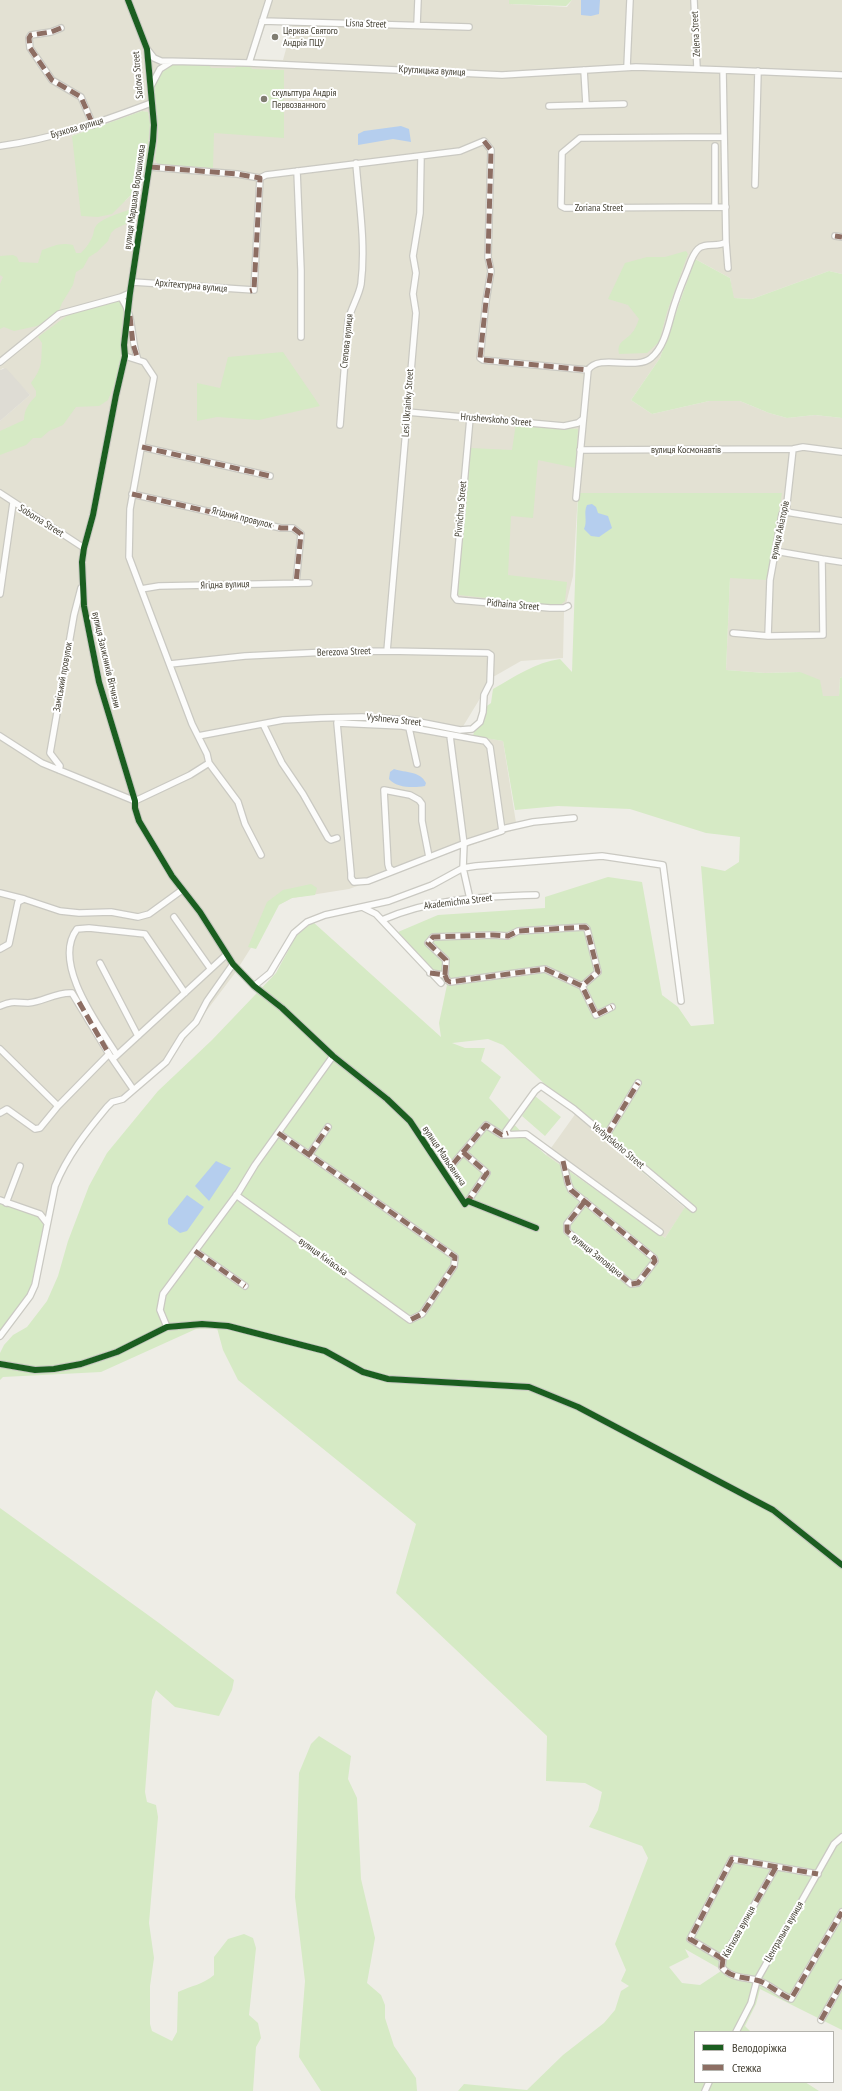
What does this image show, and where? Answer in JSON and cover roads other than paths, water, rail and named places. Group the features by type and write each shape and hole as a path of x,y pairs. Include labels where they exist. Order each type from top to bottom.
{"street":[{"name":"Sadova Street","path":"128,0 147,48 151,103"},
{"path":"249,63 269,0"},
{"path":"418,0 418,25"},
{"path":"627,67 630,0"},
{"name":"Zelena Street","path":"694,0 697,68"},
{"name":"Lisna Street","path":"262,21 469,27"},
{"path":"62,28 51,32 31,35 28,38 30,48 52,80 81,97 93,125"},
{"name":"Круглицька вулиця","path":"147,48 156,60 171,62 249,63 502,75 627,67 697,68 842,75"},
{"path":"150,88 160,69 171,62"},
{"path":"584,70 586,104"},
{"path":"723,70 726,242 728,268"},
{"path":"755,185 758,71"},
{"name":"Бузкова вулиця","path":"0,146 36,140 93,125 151,103"},
{"name":"вулиця Маршала Ворошилова","path":"129,309 130,293 133,282 150,167 154,125 151,103"},
{"path":"549,106 624,104"},
{"path":"711,137 715,146 715,207"},
{"path":"715,146 724,137"},
{"name":"Zoriana Street","path":"724,137 580,138 562,153 561,206 565,208 726,207"},
{"path":"150,167 237,174 260,178 266,175 460,151 484,141 491,150 488,257 491,271 480,358 483,360 588,370"},
{"name":"Lesi Ukrainky Street","path":"387,651 416,313 413,294 416,273 413,256 420,214 421,157"},
{"name":"Степова вулиця","path":"340,425 349,315 361,285 362,257 356,163"},
{"path":"297,171 301,270 300,336"},
{"name":"Архітектурна вулиця","path":"133,282 250,291 254,290 260,178"},
{"path":"835,236 842,237"},
{"path":"576,498 588,370 591,366 598,363 643,362 651,359 662,344 676,300 694,253 701,247 722,245 726,242"},
{"path":"0,362 59,314 121,297 130,293"},
{"path":"121,297 129,309 133,344 138,360"},
{"name":"вулиця Захисників Вітчизни","path":"129,309 124,345 125,356 93,515 84,548 82,581 84,606 99,682 135,800 139,821 182,890 200,912 226,955 234,964 254,986 282,1008 333,1056 387,1099"},
{"path":"125,356 144,362 154,377 132,494 128,542 129,557 192,724 209,763 238,802 245,824 261,855"},
{"name":"Hrushevskoho Street","path":"407,412 568,426 583,419"},
{"name":"Pivnichna Street","path":"457,600 454,596 455,577 470,418"},
{"path":"142,447 270,476"},
{"name":"вулиця Космонавтів","path":"580,450 793,449 803,447 842,452"},
{"name":"вулиця Авіаторів","path":"768,636 770,580 782,514 786,512 793,449"},
{"name":"Soborna Street","path":"0,493 13,503 84,548"},
{"name":"Ягідний провулок","path":"132,494 282,528 293,528 301,534 296,583"},
{"path":"0,594 13,503"},
{"path":"786,512 842,521"},
{"path":"775,550 842,562"},
{"path":"733,633 768,636 823,635 822,559"},
{"name":"Заміський провулок","path":"59,770 60,766 50,753 74,615 82,581"},
{"name":"Ягідна вулиця","path":"141,589 159,586 309,583"},
{"name":"Pidhaina Street","path":"457,600 550,608 564,608 568,606"},
{"name":"Berezova Street","path":"170,664 290,653 387,651 488,653 491,655 490,683"},
{"name":"Vyshneva Street","path":"198,736 283,720 409,720 460,730 472,729 480,722 484,695 490,683"},
{"path":"502,829 490,747 481,740 450,736 388,724 337,720 351,878 354,882 368,881 502,831 502,829 533,822 574,818"},
{"path":"263,724 282,763 303,794 328,838 331,840 337,838"},
{"path":"409,728 417,764"},
{"path":"0,736 42,763 135,800 190,775 209,763"},
{"path":"450,736 464,844 463,868 470,899"},
{"path":"394,871 388,864 384,790 410,796 422,804 422,821 429,857"},
{"path":"254,986 270,973 300,927 318,917 364,908 389,901 432,885 463,868 602,856 663,865 681,1000"},
{"path":"0,893 60,910 79,913 111,912 138,917 149,914 182,890"},
{"name":"Akademichna Street","path":"382,920 425,906 470,899 536,895"},
{"path":"0,949 9,944 18,902 24,899"},
{"path":"364,908 376,914 441,983"},
{"path":"174,917 210,968"},
{"path":"582,986 598,972 587,929 585,927 518,931 508,936 433,937 428,943 446,960 445,975 447,980 450,982 545,969 582,986 596,1015 612,1007"},
{"path":"113,1056 80,995 69,948 77,929 89,928 144,934 185,993"},
{"path":"0,1114 7,1109 35,1129 40,1128 58,1106 113,1056 138,1036 210,968 226,955"},
{"path":"100,963 138,1036"},
{"path":"0,1336 30,1296 35,1285 47,1224 60,1174 77,1144 112,1102 123,1099 166,1062 182,1036 196,1022 207,1002 234,964"},
{"path":"430,973 445,975"},
{"path":"0,1006 15,1000 28,1003 63,992 72,993 133,1089"},
{"path":"0,1049 58,1106"},
{"path":"167,1327 160,1310 163,1294 236,1195 333,1056"},
{"path":"606,1136 638,1083"},
{"name":"Verbytskoho Street","path":"508,1133 506,1131 535,1091 541,1086 574,1109 693,1208"},
{"name":"вулиця Мальовнича","path":"387,1099 410,1121 465,1204 468,1201 536,1228"},
{"path":"453,1164 486,1124 502,1134 526,1134 660,1232"},
{"path":"278,1133 309,1155 328,1127"},
{"path":"463,1152 487,1173 468,1201"},
{"name":"вулиця Київська","path":"236,1195 410,1320 422,1314 454,1266 455,1257 309,1155"},
{"name":"вулиця Заповідна","path":"563,1161 571,1190 585,1201 654,1258 655,1262 638,1283 632,1284 567,1231 567,1224 585,1201"},
{"path":"20,1166 3,1201 40,1214 47,1224"},
{"path":"195,1251 245,1286"},
{"path":"0,1364 35,1370 54,1369 81,1364 116,1352 167,1327 202,1324 228,1326 325,1351 363,1372 388,1379 529,1386 578,1407 773,1510 842,1566"},
{"name":"Центральна вулиця","path":"737,2031 751,2003 757,1980 834,1844 842,1837"},
{"path":"723,1959 690,1939 732,1859 818,1874"},
{"name":"Квіткова вулиця","path":"776,1867 723,1959 722,1967 725,1971 743,1979 757,1980 792,1999 842,1912"},
{"path":"821,2020 842,1983"}],"water":[{"path":"581,0 600,0 599,14 591,16 581,15"},
{"path":"401,126 409,129 411,142 393,139 358,145 358,134 364,131"},
{"path":"592,504 596,507 598,513 608,516 612,528 599,537 591,536 584,529 586,523 585,511 587,505"},
{"path":"394,769 420,776 426,783 425,786 401,786 392,782 389,779 390,772"},
{"path":"216,1161 231,1168 209,1201 195,1186"},
{"path":"187,1195 204,1207 187,1231 180,1233 168,1224 168,1219"}],"place":[{"name":"Церква Святого Андрія ПЦУ","path":"275,37"},
{"name":"скульптура Андрія Первозванного","path":"264,99"}]}
